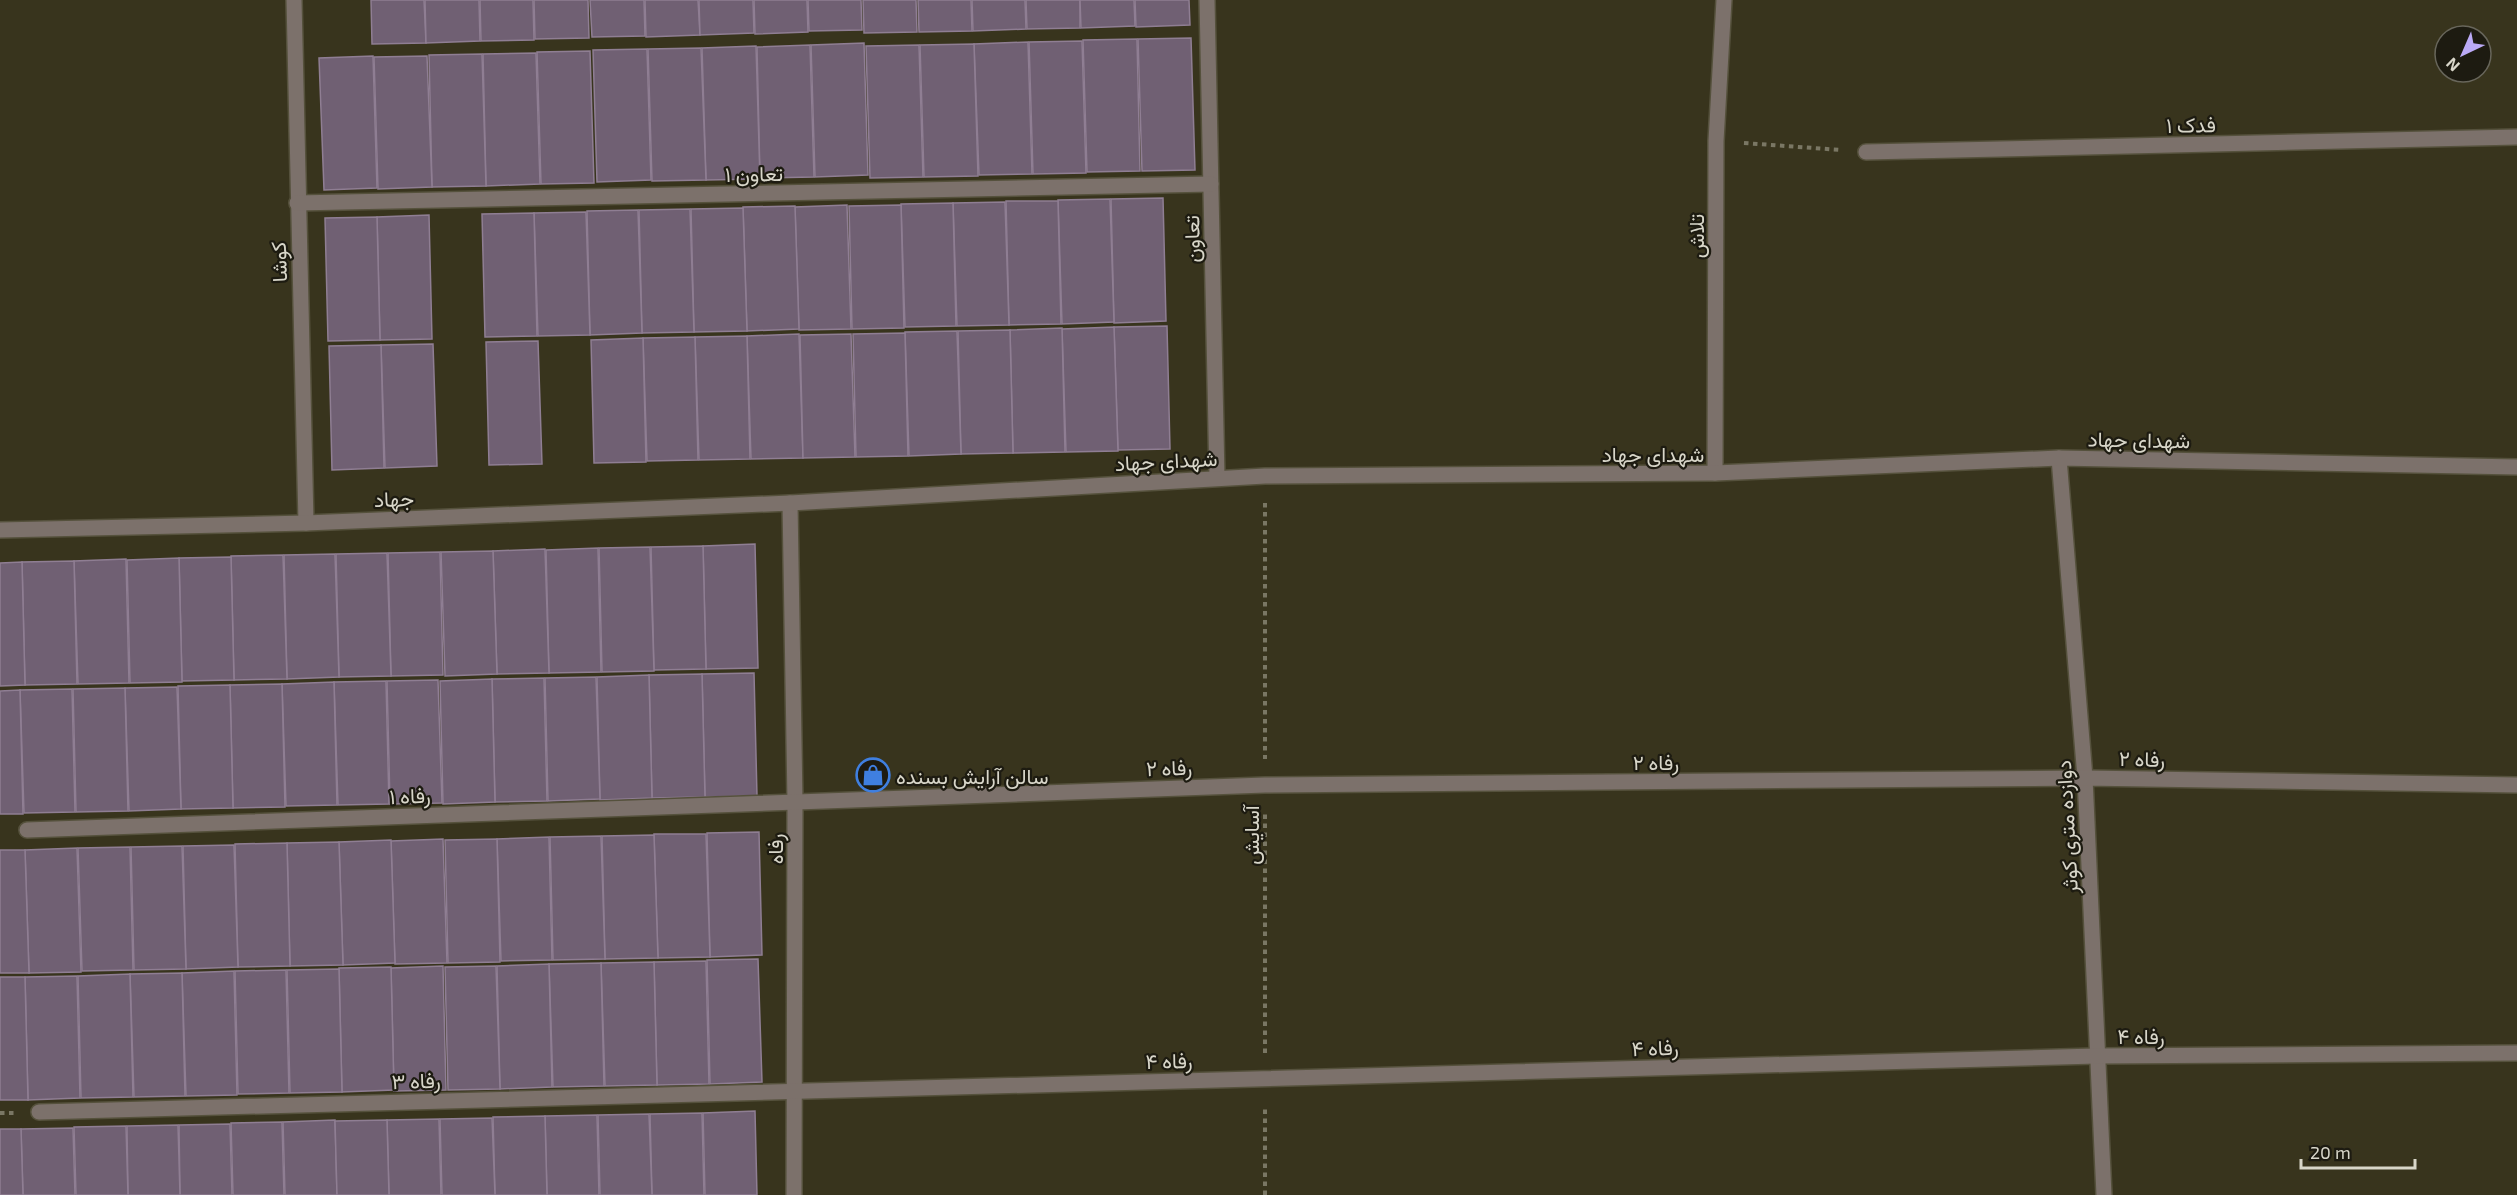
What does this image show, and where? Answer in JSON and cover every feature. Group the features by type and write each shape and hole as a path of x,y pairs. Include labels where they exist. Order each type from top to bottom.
{"street":[{"name":"کوشا","path":"294,0 306,523"},
{"name":"تعاون","path":"1207,0 1217,478"},
{"name":"تلاش","path":"1715,473 1716,141 1724,0"},
{"name":"فدک ۱","path":"1866,152 2517,137"},
{"name":"تعاون ۱","path":"297,203 1211,184"},
{"name":"شهدای جهاد","path":"790,503 1265,476 1715,473 2059,458 2517,467"},
{"name":"دوازده متری کوثر","path":"2059,458 2085,778 2104,1195"},
{"name":"جهاد","path":"0,530 306,523 790,503"},
{"name":"رفاه","path":"790,503 795,801 794,1195"},
{"name":"رفاه ۲","path":"795,801 1265,785 2085,778 2517,785"},
{"name":"رفاه ۱","path":"27,830 795,801"},
{"name":"رفاه ۴","path":"794,1090 2096,1056 2517,1053"},
{"name":"رفاه ۳","path":"39,1112 794,1090"}],"path":[{"path":"1716,141 1866,152"},
{"name":"آسایش","path":"1265,476 1265,1195"}],"building":[{"path":"371,0 424,0 426,43 372,44"},
{"path":"425,0 479,0 480,41 426,43"},
{"path":"480,0 533,0 534,40 481,41"},
{"path":"534,0 588,0 589,38 535,39"},
{"path":"590,0 644,0 645,36 592,37"},
{"path":"645,0 698,0 700,35 646,37"},
{"path":"699,0 753,0 754,33 700,35"},
{"path":"754,0 807,0 808,32 755,34"},
{"path":"808,0 861,0 862,30 809,31"},
{"path":"863,0 916,0 917,32 864,33"},
{"path":"918,0 971,0 972,31 919,32"},
{"path":"972,0 1025,0 1026,29 973,31"},
{"path":"1026,0 1080,0 1080,28 1027,29"},
{"path":"1080,0 1134,0 1135,26 1081,28"},
{"path":"1135,0 1189,0 1190,25 1136,27"},
{"path":"1191,38 1195,170 1142,171 1138,39"},
{"path":"1137,39 1140,171 1087,172 1083,40"},
{"path":"1082,41 1086,173 1033,174 1029,42"},
{"path":"1028,42 1032,174 979,175 974,44"},
{"path":"864,43 868,175 815,177 811,45"},
{"path":"974,44 978,176 924,177 920,45"},
{"path":"810,45 814,177 760,178 757,47"},
{"path":"919,45 923,177 870,178 866,46"},
{"path":"756,46 760,179 706,180 702,48"},
{"path":"701,48 706,180 652,181 648,49"},
{"path":"647,49 651,180 597,182 593,50"},
{"path":"590,51 594,183 541,184 537,52"},
{"path":"536,53 540,184 486,186 483,54"},
{"path":"482,54 486,186 432,187 429,55"},
{"path":"373,56 377,188 324,190 319,58"},
{"path":"427,56 432,187 378,189 374,57"},
{"path":"1163,198 1166,321 1114,323 1111,199"},
{"path":"1110,199 1114,322 1062,324 1058,200"},
{"path":"1006,201 1058,201 1061,324 1009,325"},
{"path":"1005,202 1009,325 957,326 953,203"},
{"path":"953,203 956,326 905,327 901,204"},
{"path":"847,205 851,329 799,330 795,207"},
{"path":"901,205 904,328 852,329 849,206"},
{"path":"795,206 799,329 747,331 743,207"},
{"path":"743,208 747,331 694,332 691,209"},
{"path":"690,209 694,332 642,333 639,210"},
{"path":"638,210 642,333 590,335 587,211"},
{"path":"586,212 590,335 538,336 534,213"},
{"path":"534,213 537,336 485,337 482,214"},
{"path":"429,215 432,339 380,340 377,217"},
{"path":"377,217 380,340 328,341 325,218"},
{"path":"1167,326 1170,449 1118,450 1114,327"},
{"path":"1114,327 1118,451 1066,452 1062,329"},
{"path":"1062,328 1065,452 1013,453 1010,330"},
{"path":"1010,330 1013,453 961,454 958,331"},
{"path":"957,331 961,454 909,456 905,332"},
{"path":"905,333 908,456 856,457 853,334"},
{"path":"799,334 803,458 751,459 747,336"},
{"path":"851,334 855,457 803,458 800,335"},
{"path":"747,336 750,459 699,460 695,337"},
{"path":"695,337 698,460 647,461 643,338"},
{"path":"643,338 646,462 594,463 591,340"},
{"path":"538,341 542,464 489,465 486,342"},
{"path":"433,344 437,466 385,468 381,345"},
{"path":"381,345 384,468 332,470 329,346"},
{"path":"755,544 758,668 706,669 703,546"},
{"path":"703,546 706,669 654,670 651,547"},
{"path":"650,547 654,671 602,672 599,548"},
{"path":"598,548 601,672 549,673 546,550"},
{"path":"545,549 549,673 497,674 493,551"},
{"path":"493,551 497,674 445,676 441,552"},
{"path":"440,552 443,675 391,676 388,553"},
{"path":"387,553 391,676 339,677 336,554"},
{"path":"335,554 339,677 287,679 284,555"},
{"path":"283,555 287,679 234,680 231,556"},
{"path":"231,557 234,680 182,681 179,558"},
{"path":"179,558 182,682 130,683 127,560"},
{"path":"126,559 129,683 78,684 74,561"},
{"path":"74,561 77,684 25,685 22,562"},
{"path":"22,562 25,685 0,686 0,563"},
{"path":"754,673 757,796 705,797 702,674"},
{"path":"702,674 705,797 652,798 649,675"},
{"path":"649,675 652,798 600,800 597,677"},
{"path":"596,677 600,799 548,801 545,678"},
{"path":"544,678 547,801 495,802 492,679"},
{"path":"492,679 495,802 443,804 440,681"},
{"path":"438,680 442,803 390,804 387,681"},
{"path":"386,681 389,804 338,805 334,682"},
{"path":"334,682 337,805 286,806 282,684"},
{"path":"282,684 285,807 233,808 230,685"},
{"path":"230,685 233,808 181,809 178,686"},
{"path":"177,687 181,809 129,811 125,688"},
{"path":"125,688 128,811 76,812 73,689"},
{"path":"72,689 75,812 24,813 20,690"},
{"path":"20,690 23,814 0,814 0,691"},
{"path":"759,832 762,955 710,957 707,833"},
{"path":"654,834 706,834 710,957 658,958"},
{"path":"654,835 658,958 605,959 602,836"},
{"path":"601,836 605,959 553,960 550,837"},
{"path":"549,837 552,960 501,961 497,839"},
{"path":"443,839 447,963 395,964 391,841"},
{"path":"497,839 500,962 448,963 445,840"},
{"path":"391,840 395,963 343,965 339,842"},
{"path":"339,842 343,965 290,966 287,843"},
{"path":"287,843 290,966 238,967 235,844"},
{"path":"234,845 238,967 186,969 183,846"},
{"path":"182,846 186,969 134,970 131,847"},
{"path":"130,847 133,970 82,971 78,848"},
{"path":"77,848 81,972 29,973 25,850"},
{"path":"0,850 25,850 29,973 0,973"},
{"path":"758,959 762,1082 710,1084 707,960"},
{"path":"706,961 709,1084 657,1085 654,962"},
{"path":"654,962 657,1085 605,1086 601,963"},
{"path":"601,963 604,1086 553,1087 549,964"},
{"path":"549,964 552,1087 500,1089 497,966"},
{"path":"443,966 446,1090 394,1091 391,968"},
{"path":"496,966 500,1089 448,1090 445,967"},
{"path":"391,967 394,1090 342,1092 339,968"},
{"path":"339,969 342,1092 290,1093 287,970"},
{"path":"286,970 289,1093 238,1094 235,971"},
{"path":"234,971 237,1095 186,1096 182,973"},
{"path":"182,973 185,1096 134,1097 130,974"},
{"path":"130,974 133,1097 81,1098 78,976"},
{"path":"77,976 80,1098 28,1100 25,977"},
{"path":"0,977 25,977 28,1100 0,1100"},
{"path":"755,1111 757,1195 705,1195 703,1113"},
{"path":"702,1113 704,1195 652,1195 650,1114"},
{"path":"649,1114 652,1195 600,1195 598,1115"},
{"path":"597,1115 599,1195 547,1195 545,1116"},
{"path":"545,1116 547,1195 495,1195 493,1117"},
{"path":"492,1118 495,1195 442,1195 440,1119"},
{"path":"439,1119 441,1195 389,1195 387,1120"},
{"path":"335,1120 337,1195 285,1195 283,1122"},
{"path":"387,1120 389,1195 337,1195 335,1121"},
{"path":"282,1122 284,1195 233,1195 231,1123"},
{"path":"230,1124 232,1195 180,1195 179,1125"},
{"path":"178,1125 180,1195 128,1195 127,1126"},
{"path":"126,1126 128,1195 76,1195 74,1127"},
{"path":"73,1128 75,1195 23,1195 21,1129"},
{"path":"0,1129 21,1129 23,1195 0,1195"}],"place":[{"name":"سالن آرایش بسنده","path":"873,775"}]}
